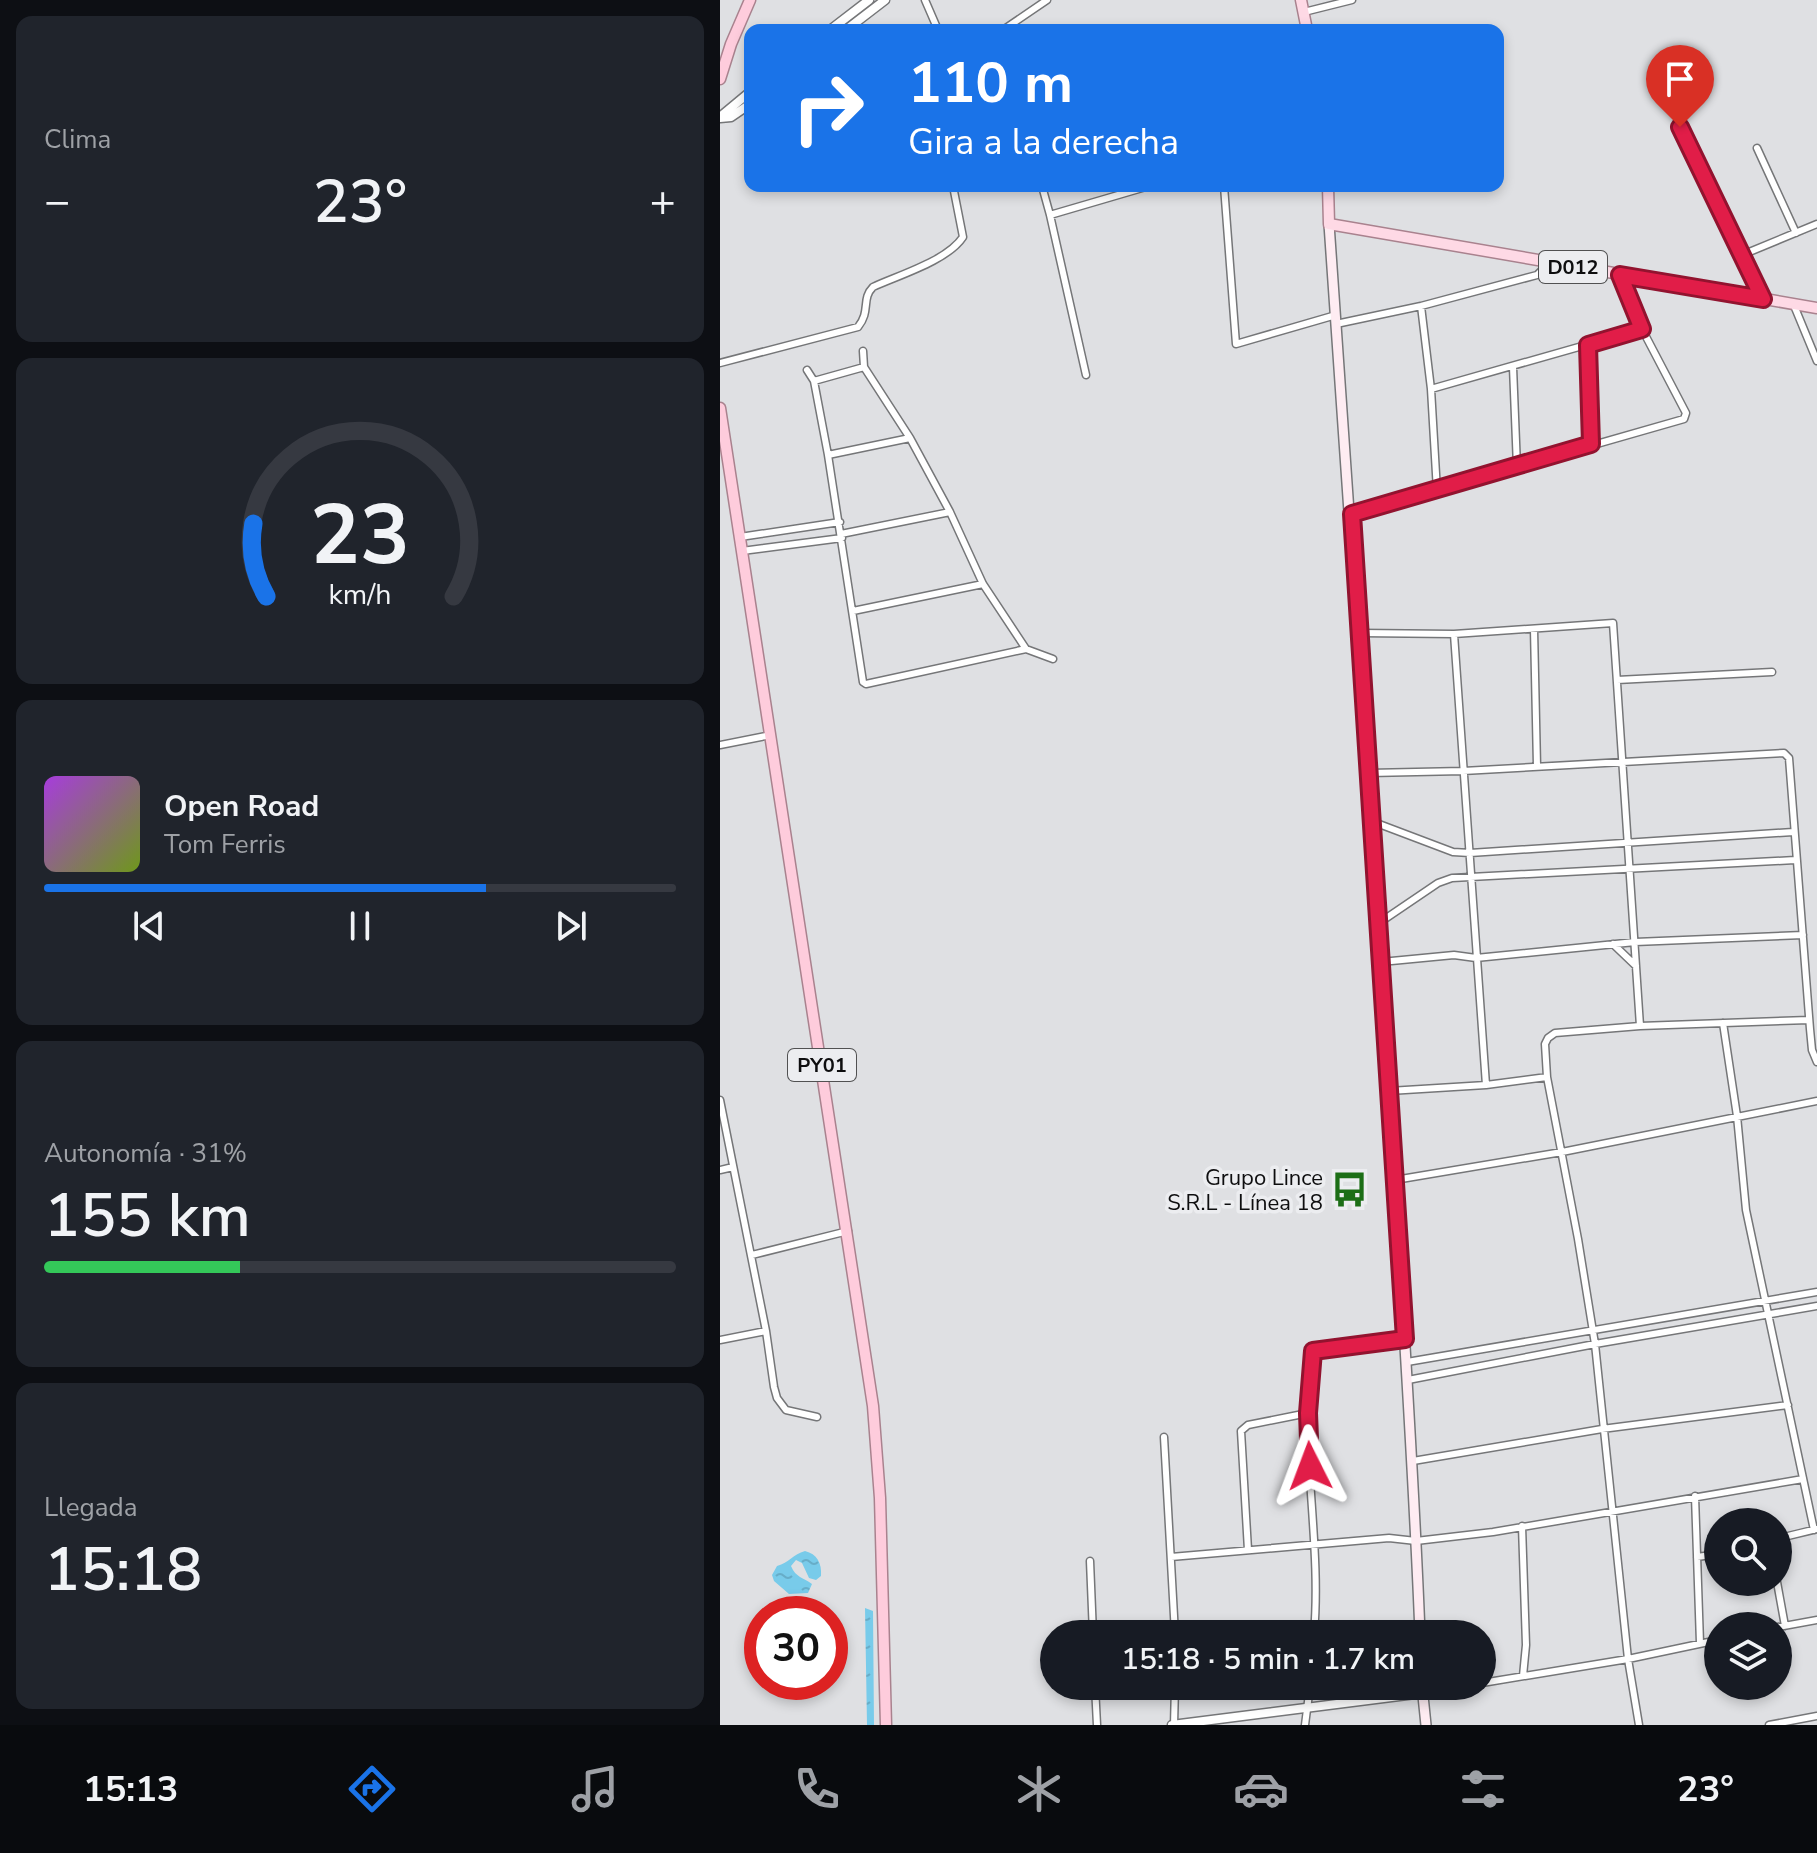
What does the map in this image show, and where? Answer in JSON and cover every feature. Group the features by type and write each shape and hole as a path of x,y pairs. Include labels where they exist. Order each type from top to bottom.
{"highway":[{"path":"720,79 750,0"},
{"name":"PY01","path":"720,408 873,1406 880,1498 886,1725"}],"main road":[{"path":"1301,0 1306,24"},
{"path":"1328,192 1379,923 1413,1461 1419,1620"},
{"name":"D012","path":"1329,224 1817,308"},
{"path":"1424,1700 1426,1725"}],"street":[{"path":"838,24 869,0"},
{"path":"854,24 885,0"},
{"path":"925,0 935,24"},
{"path":"1012,24 1047,0"},
{"path":"1304,12 1352,0"},
{"path":"734,110 744,99"},
{"path":"720,117 744,106"},
{"path":"1680,127 1763,299"},
{"path":"1757,148 1796,233"},
{"path":"720,363 858,327 867,313 866,298 873,287 950,252 961,241 963,237 954,192"},
{"path":"1044,192 1086,375"},
{"path":"1050,215 1129,192"},
{"path":"1224,192 1236,344 1336,320 1421,306 1537,275 1549,262"},
{"path":"1742,255 1817,224"},
{"path":"1352,514 1686,416 1642,329 1620,275"},
{"path":"1793,303 1817,361"},
{"path":"1421,306 1431,389 1437,491"},
{"path":"1431,389 1642,329"},
{"path":"1588,345 1591,444"},
{"path":"863,351 864,367 910,438 950,512 983,584 1026,649"},
{"path":"814,381 864,367"},
{"path":"1513,367 1517,467"},
{"path":"807,370 814,381 840,522 861,679 866,684 1026,649 1053,659"},
{"path":"828,455 910,438"},
{"path":"742,551 841,536 950,512"},
{"path":"740,537 840,522"},
{"path":"853,611 983,584"},
{"path":"1360,633 1454,634 1613,623 1640,1026"},
{"path":"1534,629 1537,766"},
{"path":"1454,634 1486,1085"},
{"path":"1617,680 1772,672"},
{"path":"720,745 771,735"},
{"path":"1369,773 1463,771 1784,753 1789,758 1809,1020 1812,1050 1817,1062"},
{"path":"1371,821 1453,852 1470,853 1793,832"},
{"path":"1379,923 1438,883 1472,876 1795,860"},
{"path":"1381,962 1454,955 1476,958 1635,942 1803,935"},
{"path":"1613,944 1636,966"},
{"path":"1639,1725 1628,1659 1595,1344 1544,1050 1551,1035 1640,1026 1809,1020"},
{"path":"1723,1023 1737,1116 1746,1210 1816,1530 1792,1535"},
{"path":"1389,1091 1486,1085 1547,1077"},
{"path":"720,1100 752,1255 770,1366 781,1405 786,1410 817,1417"},
{"path":"1395,1180 1562,1152 1817,1101"},
{"path":"720,1170 733,1167"},
{"path":"752,1255 848,1231"},
{"path":"1407,1362 1817,1292"},
{"path":"1408,1380 1817,1306"},
{"path":"720,1340 766,1331"},
{"path":"1314,1620 1308,1413 1313,1351 1405,1339"},
{"path":"1432,1357 1435,1375"},
{"path":"1413,1461 1602,1429 1788,1405"},
{"path":"1248,1550 1241,1431 1248,1425 1308,1413"},
{"path":"1164,1437 1174,1620"},
{"path":"1171,1557 1389,1538 1416,1541 1803,1479"},
{"path":"1695,1496 1700,1643"},
{"path":"1522,1526 1526,1645 1523,1676"},
{"path":"1697,1557 1704,1556"},
{"path":"1090,1561 1092,1620"},
{"path":"1792,1624 1817,1620"},
{"path":"1496,1681 1628,1659 1704,1642"},
{"path":"1096,1700 1097,1725"},
{"path":"1174,1700 1173,1725 1362,1700"},
{"path":"1305,1725 1309,1700"},
{"path":"1769,1725 1817,1716"}],"water":[{"path":"805,1551 818,1560 821,1576 816,1580 809,1578 802,1563 796,1560 791,1566 793,1570 812,1584 808,1593 789,1594 774,1581 772,1575 777,1566"},
{"path":"865,1608 873,1611 874,1725 867,1725"}],"place":[{"name":"Grupo Lince S.R.L - Línea 18","path":"1349,1190"}],"route":[{"path":"1310,1466 1308,1413 1313,1351 1405,1339 1352,514 1591,444 1588,345 1642,329 1620,275 1763,299 1680,127"}]}
